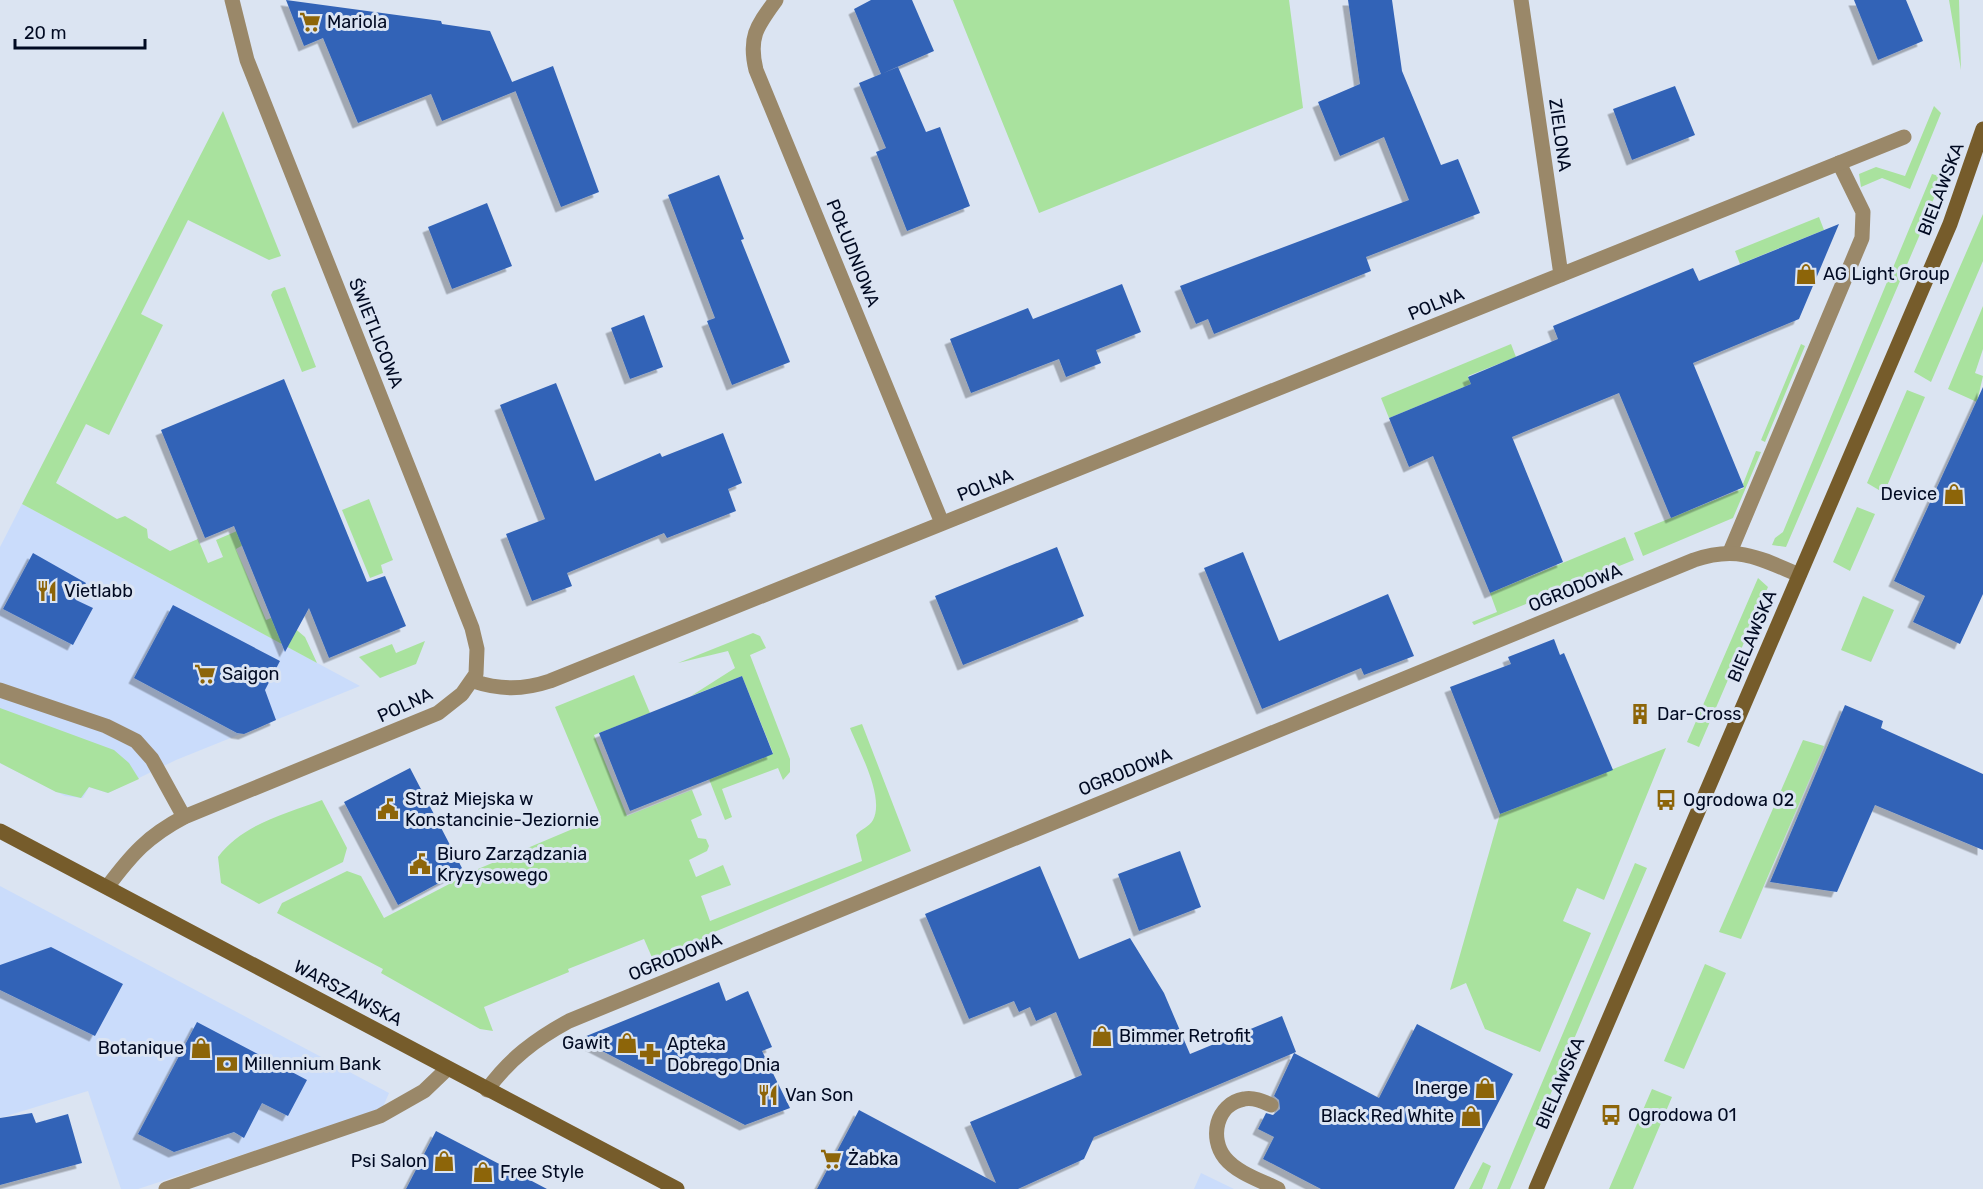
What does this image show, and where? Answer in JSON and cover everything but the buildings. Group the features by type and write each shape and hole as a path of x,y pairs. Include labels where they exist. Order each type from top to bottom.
{"street":[{"name":"ŚWIETLICOWA","path":"231,0 246,60 472,628 478,658 473,681"},
{"name":"POŁUDNIOWA","path":"776,0 760,21 751,48 756,70 942,523"},
{"name":"ZIELONA","path":"1521,0 1561,275"},
{"name":"BIELAWSKA","path":"1536,1189 1950,224 1983,129"},
{"name":"POLNA","path":"108,886 129,857 147,839 184,817 419,722 456,700 473,681 499,688 536,686 1904,137"},
{"path":"1730,552 1862,238 1863,212 1839,163"},
{"name":"OGRODOWA","path":"487,1090 510,1061 543,1035 569,1022 1673,568 1706,556 1730,552 1750,554 1799,575"},
{"path":"0,690 106,726 136,741 152,759 184,817"},
{"name":"WARSZAWSKA","path":"0,831 108,886 447,1069 677,1189"},
{"path":"166,1189 380,1116 416,1096 447,1069"},
{"path":"1271,1105 1258,1100 1244,1099 1229,1105 1216,1129 1217,1145 1226,1159 1235,1167 1278,1189"}],"shaded area":[{"path":"22,504 360,686 176,760 108,793 89,787 83,798 65,796 0,763 0,547"},
{"path":"0,886 389,1093 382,1109 138,1189 121,1189 88,1091 0,1118"},
{"path":"1201,1173 1234,1189 1194,1189"}],"green space":[{"path":"953,0 1289,0 1303,108 1039,213"},
{"path":"1949,0 1959,0 1961,70"},
{"path":"1934,106 1941,113 1910,189 1882,178 1861,187 1859,174 1876,167 1905,176"},
{"path":"223,111 281,256 269,260 188,220 141,314 163,325 109,435 86,424 56,483 117,519 125,516 147,529 148,538 170,551 198,539 208,563 223,557 216,540 237,531 243,545 236,549 266,620 279,615 305,637 317,663 22,504"},
{"path":"1932,174 1942,177 1921,232 1786,547 1772,545 1775,538 1783,532"},
{"path":"1983,214 1983,261 1931,382 1914,372"},
{"path":"1819,217 1824,230 1740,264 1735,251"},
{"path":"285,287 316,367 302,372 271,295 273,291"},
{"path":"1983,306 1983,349 1975,373 1983,376 1977,402 1948,389"},
{"path":"1511,344 1516,357 1468,376 1471,384 1389,418 1381,398"},
{"path":"1801,344 1805,346 1765,442 1761,440"},
{"path":"1907,390 1925,397 1884,493 1867,483"},
{"path":"1756,451 1761,452 1733,518 1643,556 1634,533 1744,488 1743,484"},
{"path":"369,499 393,560 381,565 383,573 370,578 342,510"},
{"path":"1857,507 1875,514 1850,571 1833,562"},
{"path":"1625,537 1634,560 1474,625 1472,622 1497,612 1490,593"},
{"path":"1758,578 1768,587 1699,747 1687,742"},
{"path":"1863,596 1894,610 1871,662 1841,650"},
{"path":"753,633 760,636 766,648 750,655 790,759 790,772 783,780 778,768 722,789 732,817 725,820 709,779 773,753 742,676 691,696 735,668 728,651 678,663"},
{"path":"425,641 416,664 380,678 359,657 392,644 396,653"},
{"path":"634,675 650,713 594,735 627,816 692,790 702,815 691,820 698,838 706,839 709,846 707,851 689,860 696,877 723,865 731,885 701,896 710,921 862,861 856,835 873,820 876,799 869,774 850,728 862,724 911,851 702,937 705,946 664,963 666,968 661,970 657,969 644,939 568,969 569,972 484,1007 493,1031 480,1029 381,973 383,969 277,913 282,903 347,871 361,876 384,918 478,869 601,817 555,707"},
{"path":"0,708 114,750 129,763 139,779 108,793 89,787 81,798 56,792 0,763"},
{"path":"1803,740 1824,746 1741,939 1719,932"},
{"path":"1666,748 1604,900 1577,888 1563,921 1591,933 1540,1052 1485,1029 1466,983 1450,990 1500,814"},
{"path":"322,800 347,848 343,862 259,904 221,883 218,857 240,836 279,815"},
{"path":"1635,863 1647,868 1510,1189 1497,1189"},
{"path":"1705,964 1726,973 1684,1069 1664,1061"},
{"path":"1652,1089 1672,1097 1633,1189 1609,1189"},
{"path":"1483,1162 1491,1166 1482,1189 1469,1189"}],"place":[{"name":"Mariola","path":"310,22"},
{"name":"AG Light Group","path":"1806,274"},
{"name":"Device","path":"1954,494"},
{"name":"Vietlabb","path":"47,591"},
{"name":"Saigon","path":"205,674"},
{"name":"Dar-Cross","path":"1640,714"},
{"name":"Ogrodowa 02","path":"1666,800"},
{"name":"Straż Miejska w Konstancinie-Jeziornie","path":"388,809"},
{"name":"Biuro Zarządzania Kryzysowego","path":"420,864"},
{"name":"Bimmer Retrofit","path":"1102,1036"},
{"name":"Gawit","path":"627,1043"},
{"name":"Botanique","path":"201,1048"},
{"name":"Apteka Dobrego Dnia","path":"650,1054"},
{"name":"Millennium Bank","path":"227,1064"},
{"name":"Inerge","path":"1485,1088"},
{"name":"Van Son","path":"768,1095"},
{"name":"Ogrodowa 01","path":"1611,1115"},
{"name":"Black Red White","path":"1471,1116"},
{"name":"Żabka","path":"831,1159"},
{"name":"Psi Salon","path":"444,1161"},
{"name":"Free Style","path":"483,1172"}]}
